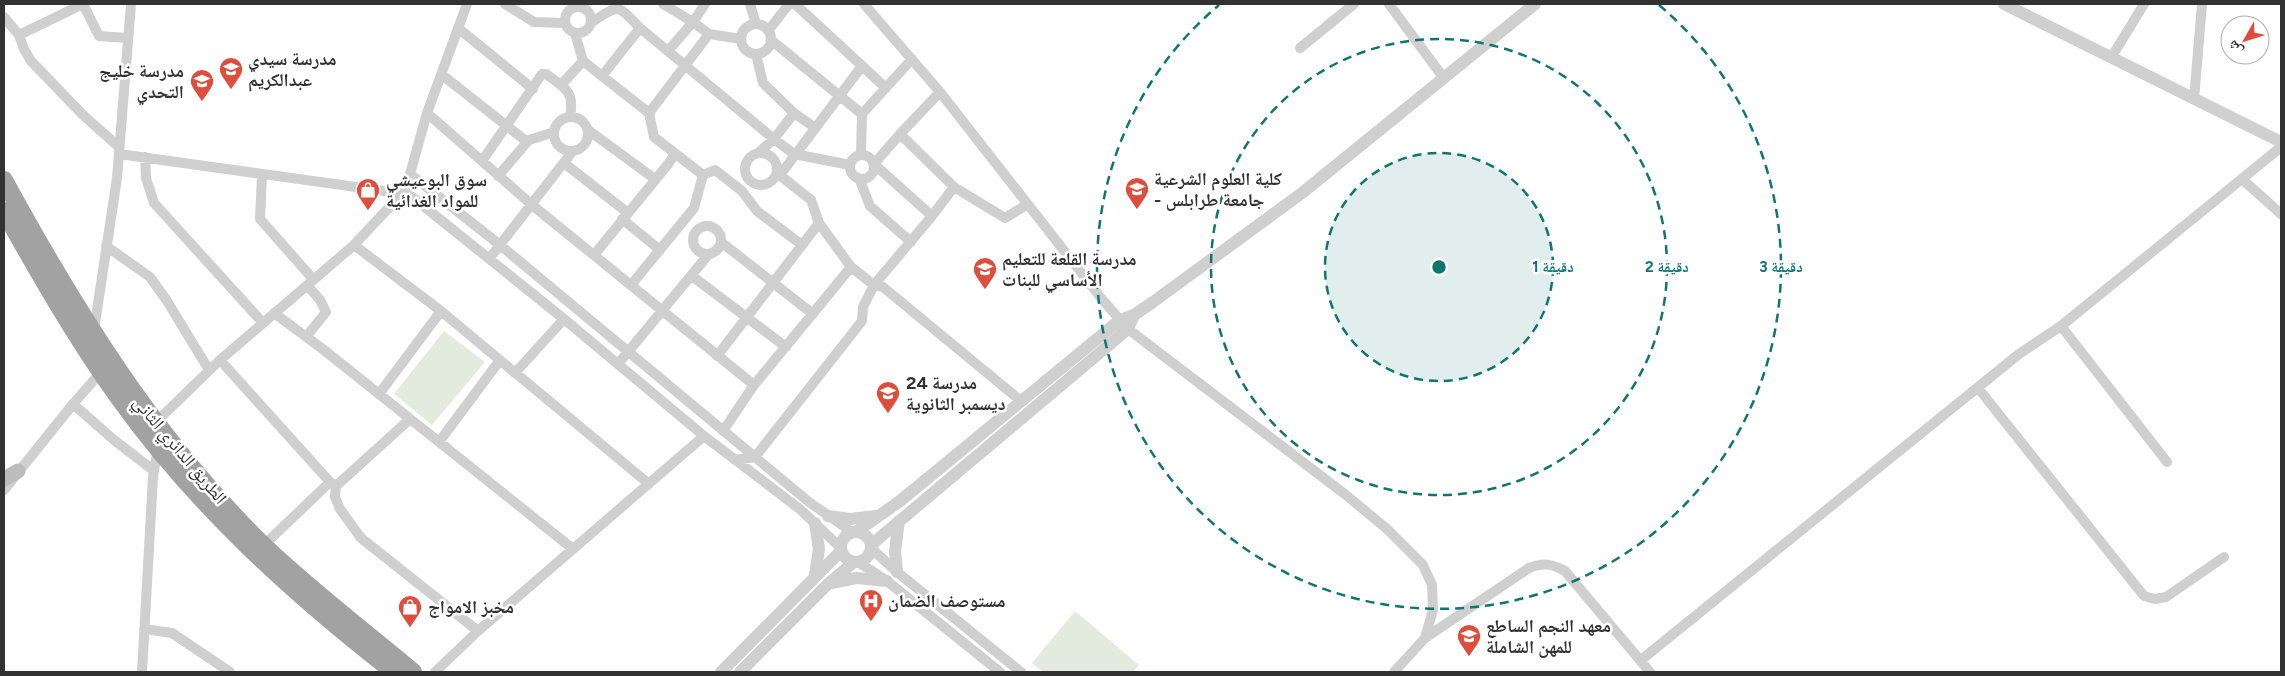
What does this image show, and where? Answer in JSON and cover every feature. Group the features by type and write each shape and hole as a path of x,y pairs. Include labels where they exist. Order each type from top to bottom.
{"highway":[{"name":"الطريق الدائري الثاني","path":"4,180 39,245 93,334 155,423 226,506 264,545 413,672"},
{"name":"الطريق الدائري الثاني","path":"4,211 9,223 101,372 158,448 188,484 277,575 347,636 394,672"}],"main road":[{"path":"4,478 18,471"}],"street":[{"path":"20,35 83,4 99,36 128,38"},
{"path":"93,334 119,151 131,4"},
{"path":"505,4 534,22 565,23"},
{"path":"663,4 709,34 741,39"},
{"path":"668,51 693,22 705,4"},
{"path":"750,4 756,24 862,114"},
{"path":"756,24 744,30 741,39 743,48 756,54 764,52 769,35 789,4"},
{"path":"795,4 886,88"},
{"path":"864,4 940,92 1124,324 1387,528 1423,565 1432,585 1433,610 1425,638"},
{"path":"1300,48 1354,4"},
{"path":"1389,4 1443,77"},
{"path":"721,672 841,549 842,540 881,515 1021,401 1095,347 1134,315 1302,193 1535,4"},
{"path":"2004,4 2281,142"},
{"path":"2111,58 2144,4"},
{"path":"2194,99 2201,4"},
{"path":"155,423 220,360 354,245 395,201 410,174 427,113 458,28 463,5"},
{"path":"592,22 590,12 580,5 569,10 565,19 567,28 575,33 584,32 592,22 613,8 623,6 640,28 794,154 850,165"},
{"path":"4,17 20,35 24,49 31,61 119,151 262,175 400,191 564,319 704,436 801,510 841,549 846,558 856,562 886,581 1000,672"},
{"path":"458,28 533,89"},
{"path":"602,76 640,28"},
{"path":"575,33 582,61 650,112 654,136 703,175"},
{"path":"650,112 709,34"},
{"path":"756,54 763,83 794,113 814,128"},
{"path":"861,154 862,114 912,59"},
{"path":"561,85 582,61"},
{"path":"794,113 774,139 758,153 750,157 745,165 746,174 751,182 764,185 778,174 862,66"},
{"path":"441,74 528,141"},
{"path":"482,161 544,74 561,85 572,100 570,117"},
{"path":"859,178 870,175 874,164 940,92"},
{"path":"427,113 532,205 754,385"},
{"path":"572,152 561,148 554,138 554,132 559,122 570,117 581,120 588,130 655,179"},
{"path":"489,259 572,152 583,147 588,130"},
{"path":"498,176 528,141 554,132"},
{"path":"900,134 954,187 1005,218 1028,204"},
{"path":"1641,660 2019,354 2061,326 2281,146"},
{"path":"594,255 669,164 675,153"},
{"path":"758,153 771,156 776,164 778,174 811,200 818,223 852,267 874,285 883,287 1021,401"},
{"path":"911,242 870,206 859,178 852,174 850,165 853,158 861,154 869,157 874,164 932,216"},
{"path":"146,157 146,178 154,203 263,323"},
{"path":"564,163 625,216 660,250"},
{"path":"703,175 715,170 742,191 757,212 802,245"},
{"path":"410,174 500,245 828,516 854,532 867,537 871,546 897,572 1021,672"},
{"path":"262,175 260,219 310,282 326,312 306,337"},
{"path":"631,285 695,207 703,175"},
{"path":"2242,179 2281,214"},
{"path":"742,191 751,182"},
{"path":"736,460 755,457 862,321 863,308 874,285 954,187"},
{"path":"718,356 818,223"},
{"path":"708,255 699,253 694,246 693,237 698,230 706,226 715,229 721,242 813,314"},
{"path":"618,364 708,255 717,251 721,242"},
{"path":"354,245 441,311 649,484"},
{"path":"106,246 150,277 209,370"},
{"path":"723,431 754,385 852,267"},
{"path":"692,276 786,347"},
{"path":"379,394 441,311"},
{"path":"274,313 573,549"},
{"path":"516,373 564,319"},
{"path":"2061,326 2167,462"},
{"path":"740,672 829,583 856,562 867,557 871,546 1095,347"},
{"path":"220,360 333,484 335,497 340,509 361,538 478,631"},
{"path":"438,442 500,360"},
{"path":"4,490 101,372"},
{"path":"1978,388 2144,596 2155,599 2166,597 2224,557"},
{"path":"73,404 114,440 154,470"},
{"path":"264,545 410,419"},
{"path":"435,672 478,631 704,436"},
{"path":"142,672 154,470 158,448"},
{"path":"828,516 860,519 881,515"},
{"path":"897,572 895,551 899,521"},
{"path":"815,523 819,549 815,575"},
{"path":"1394,672 1425,638 1529,568 1539,564 1551,564 1565,571 1650,672"},
{"path":"829,583 857,578 886,581"},
{"path":"144,629 172,633 230,672"},
{"path":"965,644 974,634"}],"shaded area":[{"path":"444,331 485,362 432,425 394,394"},
{"path":"1075,611 1139,665 1133,672 1043,672 1032,663"}],"place":[{"name":"مدرسة سيدي عبدالكريم","path":"231,90"},
{"name":"مدرسة خليج التحدي","path":"202,102"},
{"name":"كلية العلوم الشرعية - جامعة طرابلس","path":"1137,210"},
{"name":"سوق البوعيشي للمواد الغدائية","path":"368,211"},
{"name":"مدرسة القلعة للتعليم الأساسي للبنات","path":"985,290"},
{"name":"مدرسة 24 ديسمبر الثانوية","path":"888,414"},
{"name":"مستوصف الضمان","path":"871,622"},
{"name":"مخبز الامواج","path":"410,628"},
{"name":"معهد النجم الساطع للمهن الشاملة","path":"1469,657"}]}
